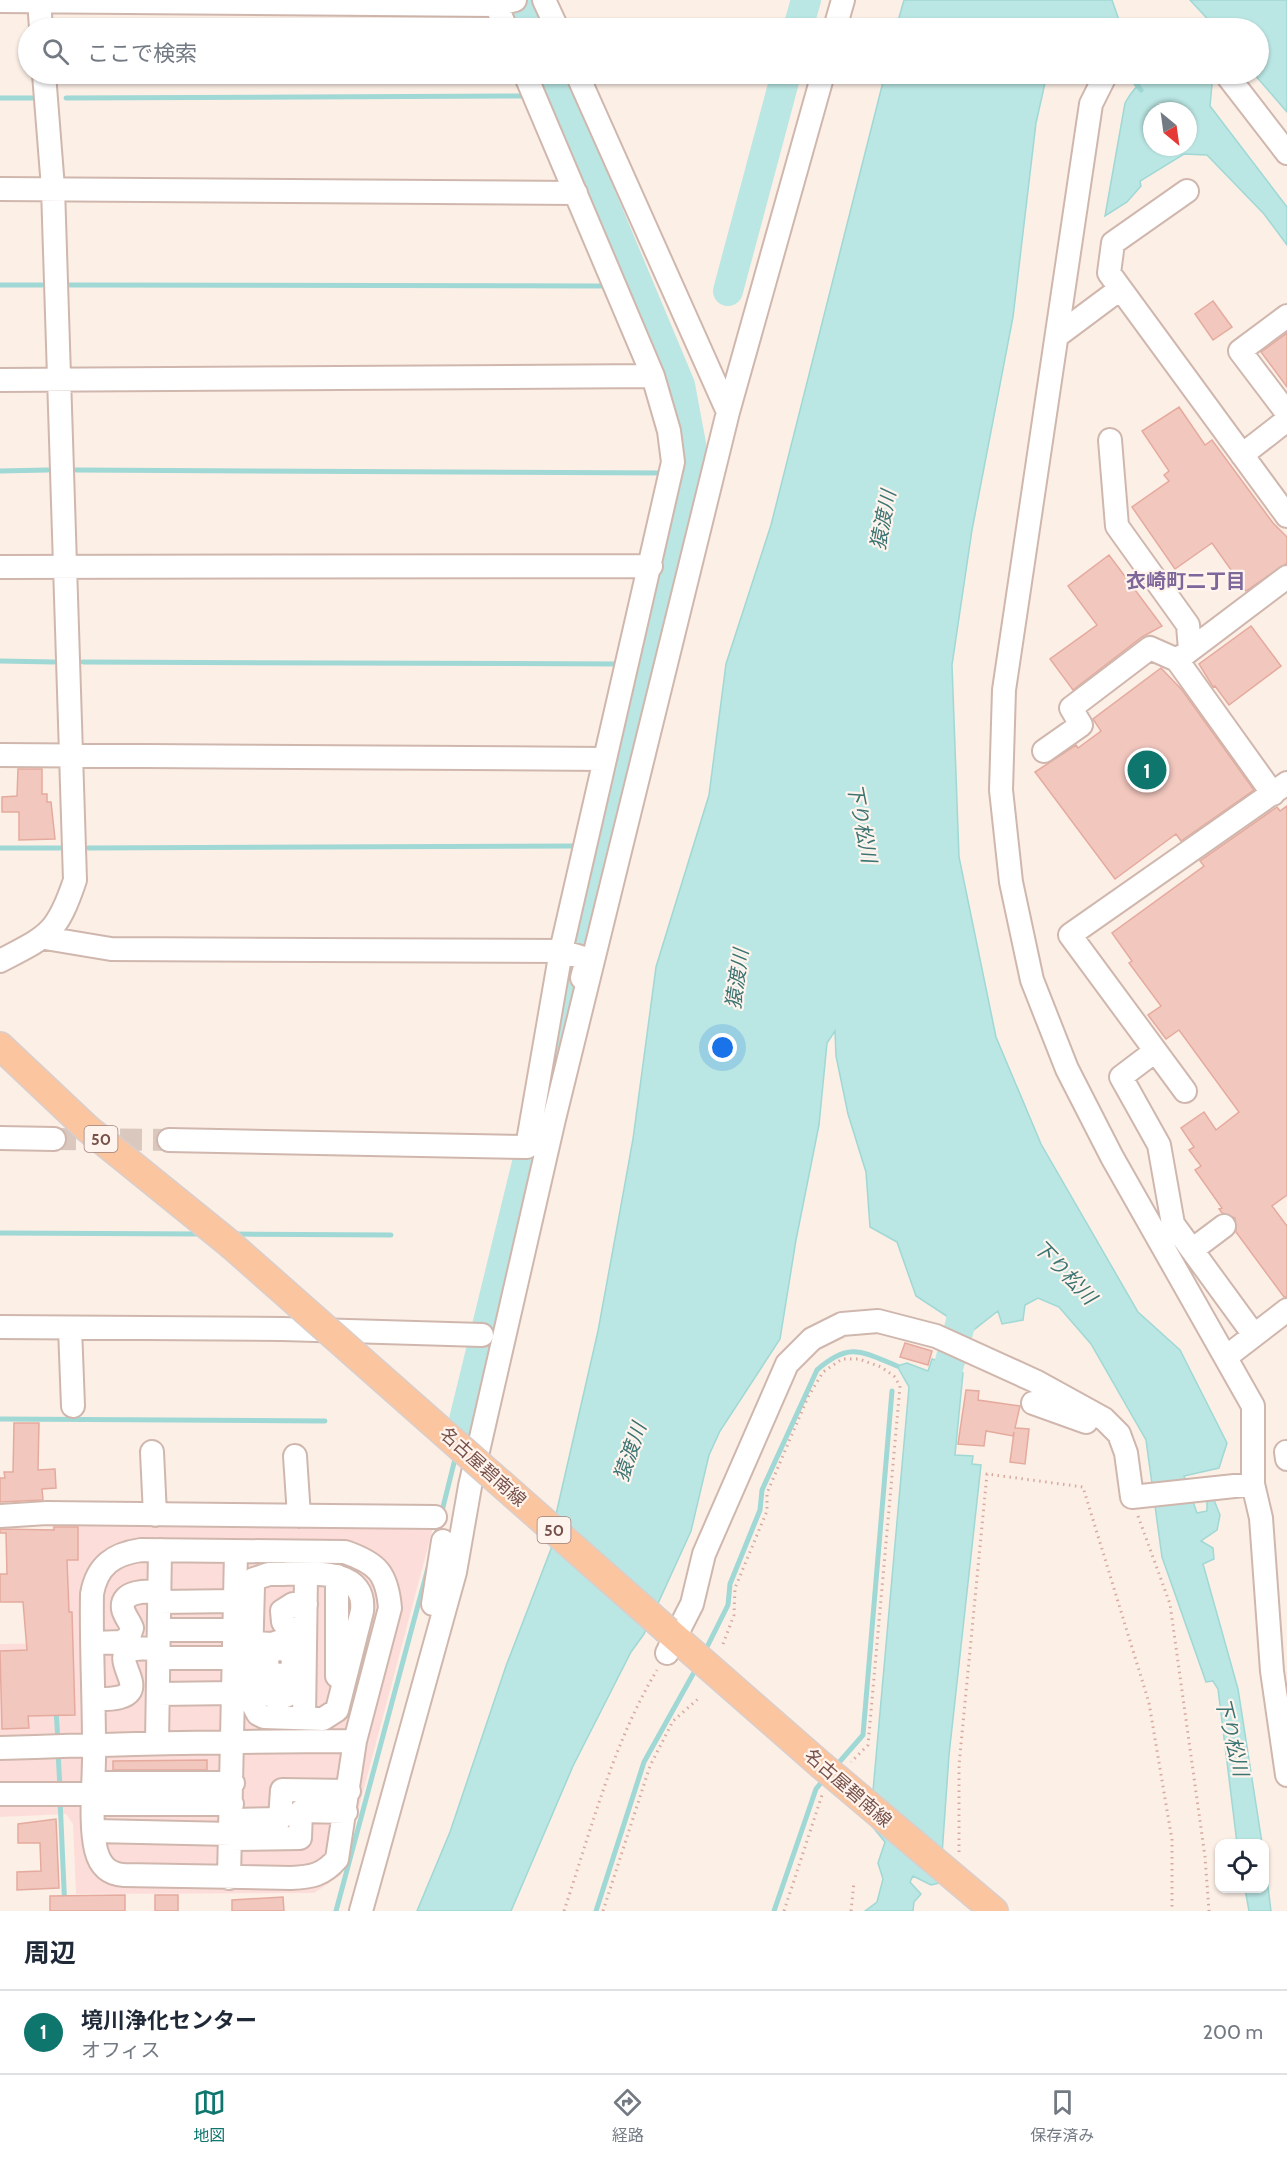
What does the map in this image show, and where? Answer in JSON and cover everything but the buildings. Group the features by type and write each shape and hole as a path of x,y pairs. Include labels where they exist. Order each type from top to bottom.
{"main road":[{"name":"名古屋碧南線","path":"0,1046 88,1129 208,1224 835,1778 994,1911"}],"street":[{"path":"544,0 552,18"},
{"path":"838,18 843,0"},
{"path":"0,1 502,2 504,18"},
{"path":"39,1 40,18"},
{"path":"0,961 45,938 65,912 75,880 52,188 45,84"},
{"path":"168,1140 527,1147 562,951 673,462 669,431 653,376 529,84"},
{"path":"581,84 728,412"},
{"path":"361,1911 455,1572 473,1474 575,1036 728,412 820,84"},
{"path":"1101,84 1091,104 1004,690 1001,790 1011,882 1032,980 1067,1069 1112,1157 1253,1406 1246,1485 1261,1518 1272,1671 1287,1775"},
{"path":"1234,84 1287,153"},
{"path":"0,189 576,193"},
{"path":"1187,191 1113,243 1109,273 1287,516"},
{"path":"1057,336 1120,289"},
{"path":"1287,316 1240,351 1287,413"},
{"path":"0,380 653,376"},
{"path":"1242,455 1287,420"},
{"path":"1110,441 1117,526 1188,625 1183,655"},
{"path":"0,567 651,566"},
{"path":"1183,655 1287,577"},
{"path":"1044,751 1081,724 1071,708 1150,648 1183,655 1280,788 1070,935 1154,1052 1185,1091"},
{"path":"0,755 605,759"},
{"path":"45,938 111,949 562,951 587,958 571,1021 575,1036"},
{"path":"1154,1052 1121,1077 1159,1145 1173,1224 1254,1335"},
{"path":"0,1138 54,1139"},
{"path":"1192,1250 1224,1226"},
{"path":"1226,1357 1287,1310"},
{"path":"689,1647 692,1604 704,1554 787,1364 812,1339 842,1324 878,1321 936,1336 1013,1371 1104,1419 1119,1434 1126,1453 1132,1497 1246,1485"},
{"path":"0,1327 282,1329 482,1335"},
{"path":"70,1328 73,1406"},
{"path":"1033,1402 1119,1434"},
{"path":"152,1452 154,1515"},
{"path":"295,1456 299,1516"},
{"path":"0,1516 47,1513 435,1517"},
{"path":"432,1658 427,1635 443,1541"},
{"path":"157,1743 160,1550"},
{"path":"160,1550 236,1552 345,1552 363,1558 378,1569 388,1586 390,1608 355,1741 338,1859 326,1872 291,1878 115,1874 106,1869 96,1850 88,1794 94,1745 92,1593 94,1581 100,1569 110,1559 126,1552 160,1550"},
{"path":"229,1878 234,1741 234,1658 246,1631 235,1601 236,1552"},
{"path":"290,1741 301,1714 363,1600 360,1590 352,1581 315,1585 269,1574 254,1579 246,1631 250,1699 253,1708 264,1717 301,1714"},
{"path":"94,1698 114,1700 128,1695 132,1682 124,1665 126,1656 135,1649 246,1631 272,1644 286,1639 289,1629 283,1622 282,1611 315,1585"},
{"path":"301,1714 289,1670 315,1585"},
{"path":"301,1714 315,1585"},
{"path":"93,1643 121,1642 129,1637 132,1628 123,1610 124,1603 131,1594 141,1591 159,1597 235,1601"},
{"path":"158,1646 234,1658"},
{"path":"289,1670 269,1682 268,1689 272,1696 301,1714"},
{"path":"158,1694 234,1693"},
{"path":"0,1748 234,1741 355,1741"},
{"path":"0,1794 88,1794 231,1816 280,1819 282,1790 347,1801"},
{"path":"95,1831 231,1816"}],"path":[{"path":"564,1911 606,1781 643,1693 689,1647 734,1615 735,1588 766,1511 767,1493 808,1396 823,1372 842,1359 859,1359 881,1367 894,1376 900,1386 870,1733 868,1745 835,1778 784,1911"},
{"path":"954,1879 959,1765 987,1474 1083,1486 1149,1703 1172,1840 1172,1911"},
{"path":"1132,1497 1170,1604 1204,1845 1209,1911"},
{"path":"603,1911 650,1766 673,1720 698,1699"},
{"path":"851,1911 854,1882"}],"shaded area":[{"path":"52,1520 434,1524 341,1875 314,1893 76,1894 73,1824 66,1814 0,1817 0,1644 56,1643"}],"water":[{"path":"904,0 1112,0 1118,18 899,18"},
{"path":"1190,0 1287,0 1287,112 1263,84 1269,84 1269,18 1207,18"},
{"path":"882,84 1045,84 1036,123 1013,317 972,530 952,665 959,857 996,1037 1041,1144 1138,1312 1180,1350 1227,1443 1219,1468 1184,1476 1197,1513 1207,1511 1207,1501 1214,1500 1220,1515 1217,1530 1201,1541 1213,1548 1214,1559 1203,1564 1238,1689 1261,1839 1237,1839 1218,1689 1213,1681 1206,1682 1162,1557 1146,1440 1091,1344 1059,1307 1038,1298 1025,1305 1023,1320 1002,1324 998,1311 971,1332 916,1296 897,1242 870,1227 866,1172 848,1114 836,1056 835,1031 827,1043 819,1125 796,1240 780,1339 720,1431 709,1455 691,1531 644,1634 631,1652 573,1766 511,1911 417,1911 450,1832 506,1666 551,1549 554,1523 598,1331 633,1139 656,967 709,795 726,664 771,525"},
{"path":"1140,84 1212,84 1210,106 1287,207 1287,245 1264,214 1207,155 1197,155 1197,102 1143,102 1143,156 1181,156 1140,181 1141,186 1127,202 1105,216 1125,103"},
{"path":"943,1349 960,1359 955,1369 963,1373 955,1455 973,1456 972,1464 981,1465 949,1755 940,1883 931,1885 913,1876 910,1882 921,1894 914,1902 913,1911 865,1911 877,1902 883,1879 878,1863 885,1842 867,1820 873,1791 909,1387 897,1366 907,1363 928,1371 932,1359 939,1361"},
{"path":"1246,1893 1269,1893 1271,1911 1249,1911"}],"waterway":[{"path":"519,0 527,18"},
{"path":"801,18 806,0"},
{"path":"552,1056 694,460 680,385 554,84"},
{"path":"728,291 783,84"},
{"path":"1136,84 1141,90"},
{"path":"66,98 529,96"},
{"path":"541,96 560,96"},
{"path":"0,98 32,98"},
{"path":"0,285 42,285"},
{"path":"70,285 602,286"},
{"path":"631,286 639,286"},
{"path":"0,471 48,470"},
{"path":"76,470 665,473"},
{"path":"675,473 691,473"},
{"path":"0,661 54,662"},
{"path":"83,662 621,664"},
{"path":"633,664 645,664"},
{"path":"88,848 578,846"},
{"path":"0,848 60,848"},
{"path":"463,1424 538,1118"},
{"path":"0,1233 201,1234"},
{"path":"234,1234 391,1235"},
{"path":"947,1372 968,1284"},
{"path":"704,1653 728,1605 730,1584 760,1510 762,1490 817,1370 828,1361 847,1352 864,1353 897,1366"},
{"path":"835,1767 863,1735 892,1391"},
{"path":"0,1419 325,1421"},
{"path":"460,1437 463,1424"},
{"path":"435,1539 456,1455"},
{"path":"336,1911 428,1568"},
{"path":"596,1911 644,1762 697,1667"},
{"path":"56,1709 58,1742"},
{"path":"58,1751 60,1789"},
{"path":"774,1911 816,1789 824,1779"},
{"path":"60,1799 65,1911"}],"tunnel":[{"path":"54,1139 169,1140"}],"place":[{"name":"境川浄化センター","path":"1147,770"}],"district":[{"name":"衣崎町二丁目","path":"1186,581"}],"water label":[{"name":"猿渡川","path":"883,520"},
{"name":"下り松川","path":"862,823"},
{"name":"猿渡川","path":"737,979"},
{"name":"下り松川","path":"1065,1272"},
{"name":"猿渡川","path":"630,1452"},
{"name":"下り松川","path":"1232,1737"}]}
